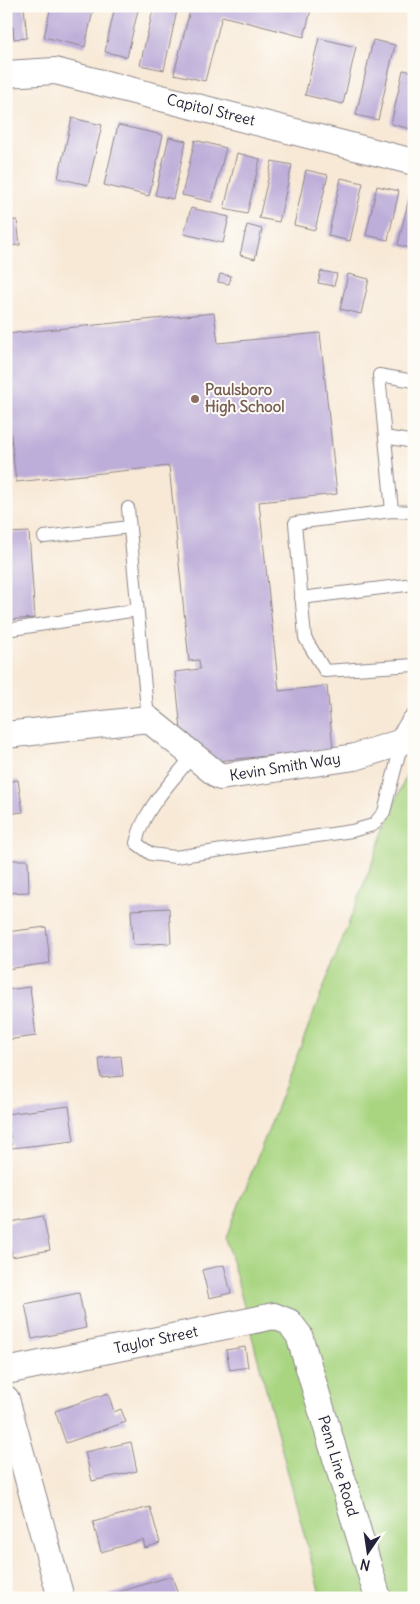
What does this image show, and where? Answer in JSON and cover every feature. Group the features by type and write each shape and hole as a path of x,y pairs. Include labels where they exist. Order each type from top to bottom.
{"street":[{"name":"Capitol Street","path":"6,74 55,71 414,162"},
{"path":"6,735 148,719"},
{"name":"Kevin Smith Way","path":"148,719 220,777 355,757 408,733"},
{"name":"Taylor Street","path":"6,1371 274,1316 289,1322 299,1335"},
{"name":"Penn Line Road","path":"299,1335 378,1598"},
{"path":"6,1399 61,1598"}],"lane":[{"path":"392,511 379,375 414,381"},
{"path":"385,437 414,442"},
{"path":"128,508 148,719"},
{"path":"414,512 392,511 296,523 305,638 325,672 414,665"},
{"path":"44,537 130,527"},
{"path":"301,598 414,584"},
{"path":"6,630 137,610"},
{"path":"193,755 149,810 138,833 136,843 151,854 175,857 352,831 373,826 384,812 408,733"}],"green space":[{"path":"414,755 414,1598 321,1598 226,1238"}],"building":[{"path":"6,6 24,6 27,38 14,39 13,27 6,28"},
{"path":"51,6 94,6 85,47 44,37"},
{"path":"115,6 139,6 127,57 105,52"},
{"path":"154,6 178,6 164,70 140,65"},
{"path":"191,6 208,9 209,6 312,6 304,37 222,16 205,81 174,74"},
{"path":"319,38 356,47 343,104 305,95"},
{"path":"373,40 395,45 378,120 356,115"},
{"path":"403,70 414,72 414,115 411,129 391,124"},
{"path":"72,118 102,125 88,185 58,178"},
{"path":"118,125 163,135 149,196 104,185"},
{"path":"169,137 186,141 173,199 155,195"},
{"path":"195,140 226,148 212,202 182,195"},
{"path":"237,153 260,159 247,214 224,209"},
{"path":"272,161 292,165 279,222 259,218"},
{"path":"306,170 328,175 315,230 294,225"},
{"path":"341,178 363,183 350,241 328,236"},
{"path":"377,186 399,191 388,240 366,235"},
{"path":"410,193 414,194 414,249 398,245"},
{"path":"191,208 229,217 223,243 184,234"},
{"path":"17,220 20,245 6,246 6,221"},
{"path":"247,225 262,229 255,259 240,255"},
{"path":"321,271 337,274 334,286 318,283"},
{"path":"220,274 231,276 229,284 218,282"},
{"path":"348,274 369,279 361,314 340,309"},
{"path":"214,313 218,343 320,333 337,494 259,502 279,691 327,686 333,749 218,761 181,730 175,672 200,669 199,660 189,661 169,466 16,482 6,390 6,334"},
{"path":"29,532 35,618 6,620 6,533"},
{"path":"18,780 23,812 6,814 6,782"},
{"path":"6,860 28,860 29,892 6,893"},
{"path":"169,908 171,943 133,945 131,910"},
{"path":"46,927 50,963 6,969 6,932"},
{"path":"30,987 36,1036 6,1040 6,990"},
{"path":"121,1056 123,1076 101,1078 99,1058"},
{"path":"69,1106 74,1141 12,1148 6,1114"},
{"path":"43,1216 50,1250 12,1257 6,1223"},
{"path":"224,1265 231,1293 209,1298 202,1270"},
{"path":"79,1293 86,1328 32,1339 25,1304"},
{"path":"245,1347 248,1367 230,1370 226,1350"},
{"path":"108,1393 114,1412 121,1409 126,1422 66,1443 55,1411"},
{"path":"131,1442 137,1471 92,1481 85,1452"},
{"path":"150,1507 160,1543 145,1548 143,1540 101,1552 93,1522"},
{"path":"172,1576 179,1598 109,1598 109,1595"}],"place":[{"name":"Paulsboro High School","path":"195,399"}]}
